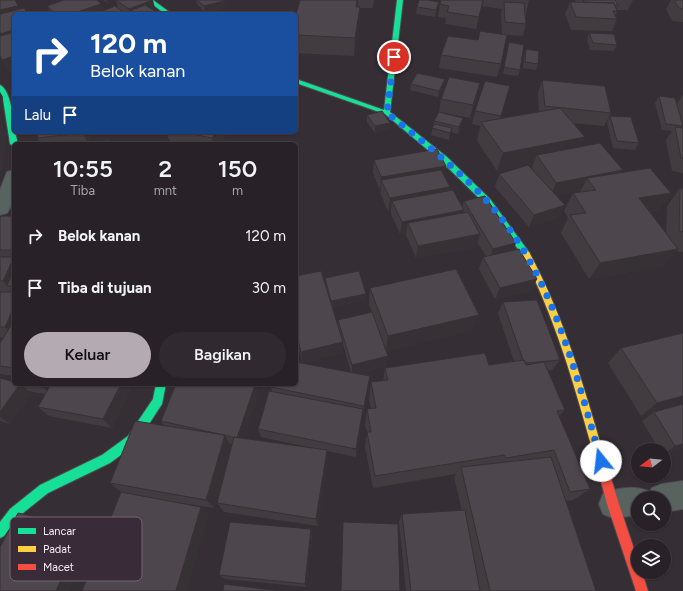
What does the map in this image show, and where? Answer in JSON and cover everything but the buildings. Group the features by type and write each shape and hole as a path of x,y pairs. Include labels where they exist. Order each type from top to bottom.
{"street":[{"path":"150,0 166,12"},
{"path":"387,113 400,0"},
{"path":"298,83 387,113 444,159 487,201 522,247 544,286 626,502 642,591"},
{"path":"0,87 6,99 12,133"},
{"path":"0,208 7,197 12,182"},
{"path":"11,517 44,489 106,459 132,440 158,401 161,386"},
{"path":"671,497 683,495"},
{"path":"0,532 10,518"}],"traffic: fast":[{"path":"150,0 166,12"},
{"path":"387,113 400,0"},
{"path":"298,82 387,113 444,159 487,201 526,254"},
{"path":"0,87 6,99 12,133"},
{"path":"12,134 14,142"},
{"path":"11,517 44,489 106,459 132,440 158,401 161,386"},
{"path":"0,532 10,518"}],"traffic: slow":[{"path":"526,254 539,278 559,326 576,375 598,452"}],"traffic: jam":[{"path":"598,452 613,504 642,591"}],"route":[{"path":"394,57 387,113 444,159 487,201 522,247 544,286 568,347 601,461"}]}
